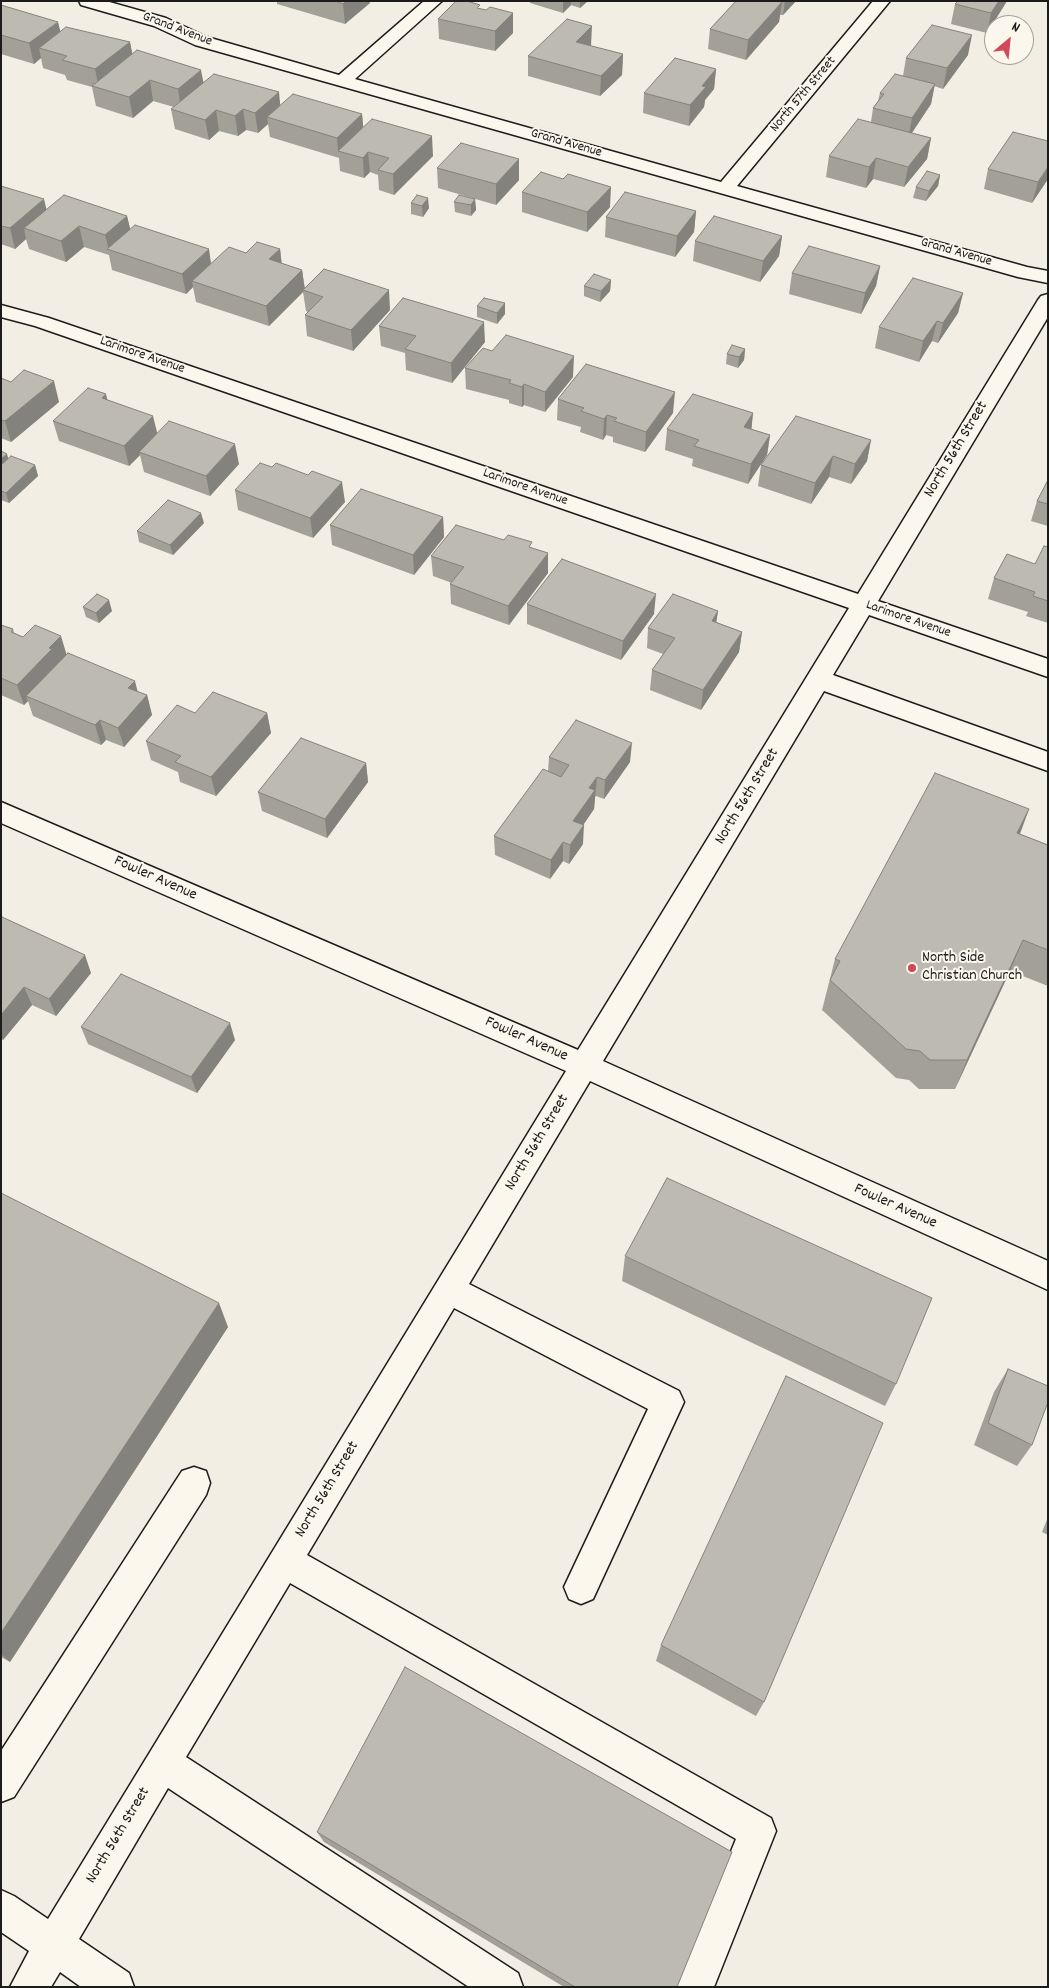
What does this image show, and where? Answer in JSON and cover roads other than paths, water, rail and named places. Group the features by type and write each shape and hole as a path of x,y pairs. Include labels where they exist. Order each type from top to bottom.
{"street":[{"name":"Grand Avenue","path":"87,1 160,22 201,41 1016,270 1048,276"},
{"path":"342,81 434,1"},
{"name":"North 57th Street","path":"725,189 882,1"},
{"name":"North 56th Street","path":"30,1987 162,1763 1048,300"},
{"name":"Larimore Avenue","path":"1,311 42,322 1048,668"},
{"path":"818,679 1048,762"},
{"name":"Fowler Avenue","path":"1,812 585,1066 1048,1276"},
{"path":"449,1290 668,1402 581,1587"},
{"path":"1,1784 194,1483"},
{"path":"285,1562 758,1831 695,1987"},
{"path":"162,1763 504,1987"},
{"path":"1,1909 55,1944 115,1987"}],"place":[{"name":"North Side Christian Church","path":"912,968"}]}
